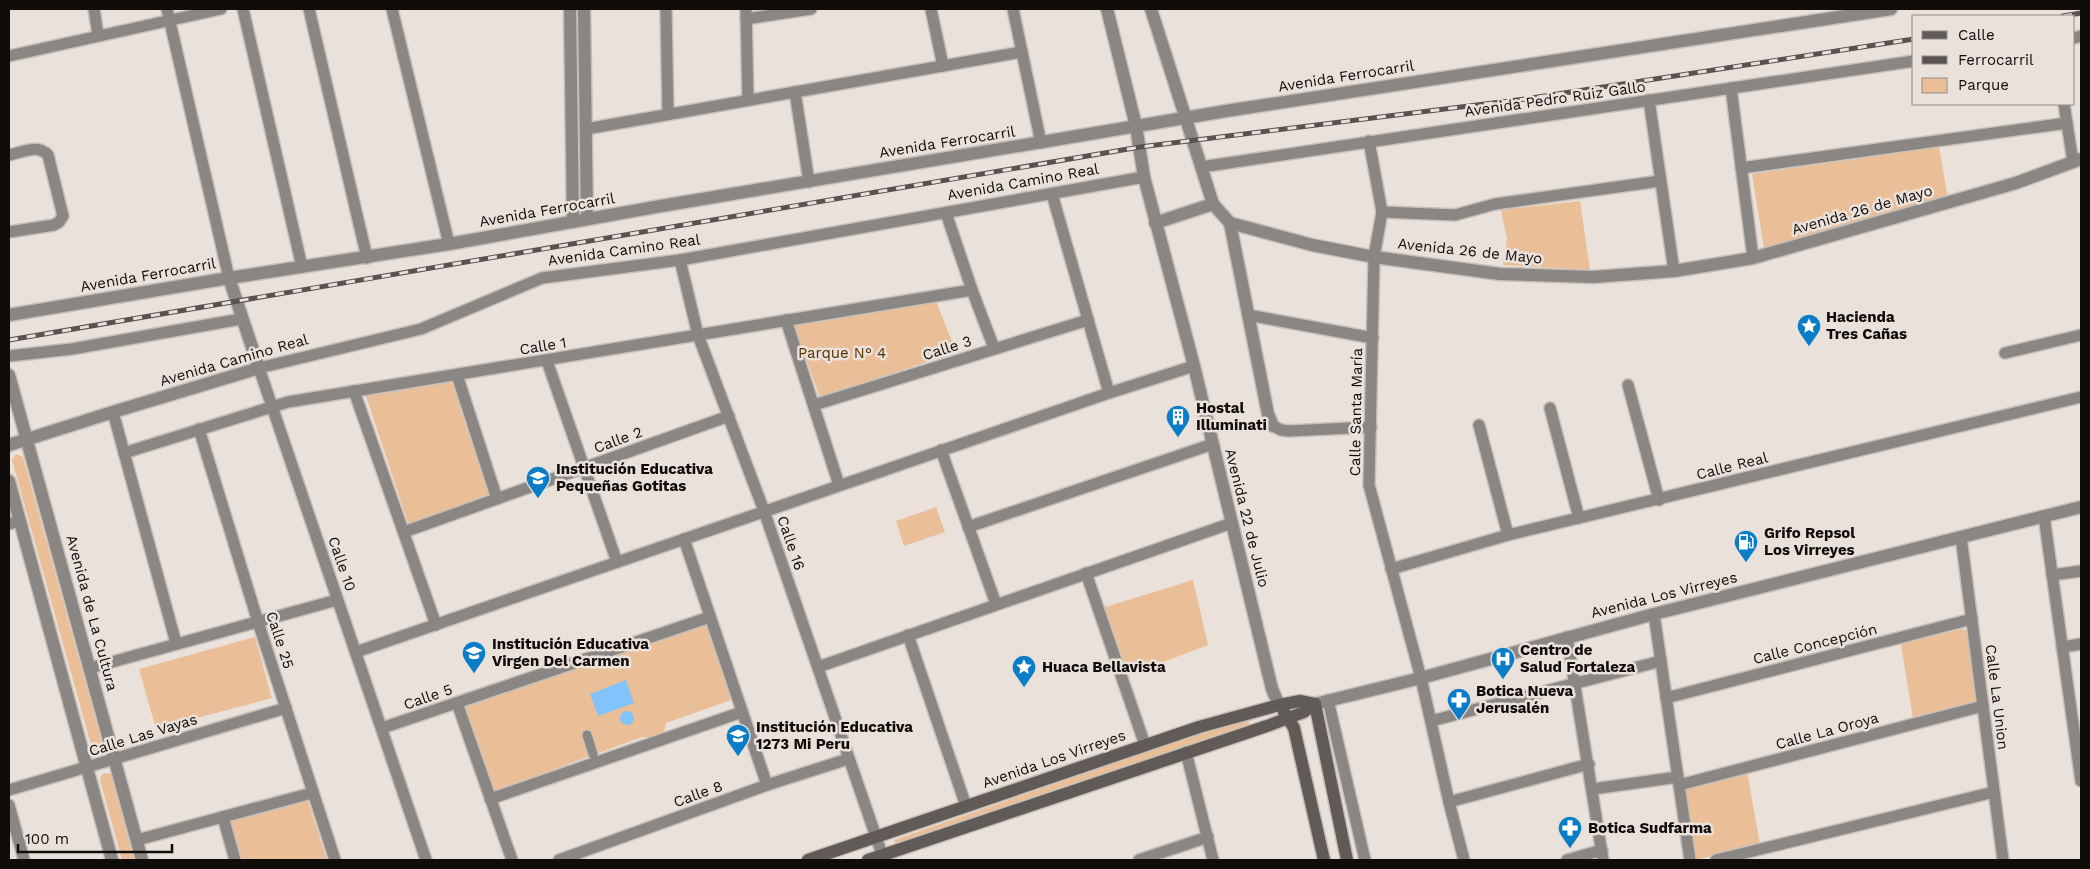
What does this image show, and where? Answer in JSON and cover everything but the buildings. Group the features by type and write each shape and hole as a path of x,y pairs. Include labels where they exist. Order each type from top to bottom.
{"main road":[{"name":"Avenida Los Virreyes","path":"808,860 1199,727 1279,705 1300,702 1315,704"},
{"name":"Avenida Los Virreyes","path":"868,860 883,858 1289,718 1304,712 1315,704"},
{"path":"1315,704 1348,860"},
{"name":"Avenida 22 de Julio","path":"1279,705 1294,728 1324,860"}],"street":[{"path":"94,9 98,35"},
{"path":"166,9 228,278"},
{"path":"9,56 221,9"},
{"path":"243,9 302,267"},
{"path":"309,9 367,258"},
{"path":"392,9 449,244"},
{"path":"570,9 572,222"},
{"path":"584,9 587,219"},
{"path":"666,9 668,114"},
{"path":"748,100 746,14 811,9"},
{"path":"931,9 943,66"},
{"path":"1013,9 1040,143"},
{"name":"Avenida 22 de Julio","path":"1106,9 1136,126 1144,177 1155,223 1194,366 1272,689 1279,705"},
{"path":"1151,9 1184,118 1213,204 1230,224 1268,414 1273,426 1281,430 1290,431 1371,426"},
{"name":"Avenida Ferrocarril","path":"9,315 228,278 367,258 1184,118 1891,9"},
{"path":"586,129 1022,52"},
{"name":"Avenida Pedro Ruiz Gallo","path":"1201,167 1912,61"},
{"path":"1731,88 1753,258"},
{"path":"795,92 808,182"},
{"path":"1649,100 1674,271"},
{"path":"2064,105 2077,161"},
{"path":"1741,168 2067,123"},
{"name":"Calle Santa María","path":"1369,141 1382,212 1374,257 1369,485 1421,678 1464,860"},
{"path":"9,155 36,148 48,155 63,216 54,225 9,232"},
{"name":"Avenida 26 de Mayo","path":"1230,224 1312,245 1374,257 1500,274 1593,277 1674,271 1753,258 2016,183 2077,161"},
{"name":"Avenida Camino Real","path":"9,446 259,368 421,329 542,278 680,260 1144,177"},
{"path":"1382,212 1455,215 1495,204 1660,181"},
{"path":"1052,194 1109,393"},
{"path":"1155,223 1213,204"},
{"path":"946,212 994,348"},
{"name":"Calle 16","path":"680,260 698,335 764,511 883,858"},
{"name":"Calle 10","path":"228,278 426,860"},
{"name":"Calle 1","path":"124,453 271,407 354,391 547,361 972,290"},
{"path":"1248,315 1373,338"},
{"path":"9,356 72,349 241,318"},
{"path":"786,320 839,485"},
{"name":"Calle 3","path":"814,405 1088,320"},
{"path":"2005,353 2081,334"},
{"path":"547,361 617,562"},
{"path":"356,652 941,450 1194,366"},
{"name":"Avenida de La Cultura","path":"9,375 142,860"},
{"path":"457,375 497,499"},
{"path":"1628,385 1659,500"},
{"path":"354,391 436,625"},
{"name":"Calle Real","path":"1391,569 1508,535 2081,397"},
{"path":"1550,408 1579,518"},
{"path":"113,412 176,643"},
{"name":"Calle 2","path":"404,532 729,416"},
{"path":"1480,425 1508,535"},
{"name":"Calle 25","path":"199,429 258,622 335,860"},
{"path":"968,527 1213,444"},
{"path":"941,450 996,604"},
{"path":"9,481 14,522 87,768 112,860"},
{"name":"Avenida Los Virreyes","path":"1315,704 1421,678 1654,614 2081,508"},
{"path":"2044,516 2062,647 2076,712 2081,781"},
{"path":"818,667 1232,523"},
{"name":"Calle La Union","path":"1961,537 2003,860"},
{"path":"684,539 767,785"},
{"path":"2052,575 2081,571"},
{"path":"1086,573 1145,745"},
{"path":"90,668 336,600"},
{"path":"1654,614 1690,860"},
{"name":"Calle 5","path":"382,728 710,617"},
{"name":"Calle Concepción","path":"1666,698 1972,619"},
{"path":"908,635 966,806"},
{"path":"1567,860 1603,855 1568,637"},
{"path":"2062,647 2081,644"},
{"path":"1431,721 1660,661"},
{"path":"1328,700 1365,860"},
{"path":"457,703 512,860"},
{"name":"Calle La Oroya","path":"1593,789 1678,781 1983,706"},
{"name":"Calle Las Vayas","path":"9,790 286,708"},
{"path":"490,799 742,712"},
{"path":"587,734 593,754"},
{"path":"1186,752 1212,860"},
{"name":"Calle 8","path":"559,860 767,785 848,759"},
{"path":"1449,802 1589,764"},
{"path":"1716,860 1994,792"},
{"path":"137,840 312,793"},
{"path":"9,805 24,860"},
{"path":"224,817 235,860"},
{"path":"1139,860 1208,837"}],"green space":[{"path":"1939,147 1948,199 1764,248 1752,174"},
{"path":"1580,201 1590,270 1503,265 1507,239 1501,210"},
{"name":"Parque N° 4","path":"936,301 956,352 820,398 794,325"},
{"path":"455,380 461,412 491,498 409,526 366,396"},
{"path":"16,454 23,457 104,750 99,755 93,752 12,460"},
{"path":"936,507 945,532 904,546 896,521"},
{"path":"1193,580 1208,645 1126,676 1102,608"},
{"path":"706,621 734,699 666,723 664,734 653,738 642,737 495,791 465,706"},
{"path":"1962,629 1966,630 1978,698 1976,703 1913,719 1901,644"},
{"path":"255,637 272,698 156,729 139,669"},
{"path":"1247,717 1250,726 896,849 894,840"},
{"path":"1747,771 1760,845 1695,860 1684,787"},
{"path":"102,774 111,774 134,860 122,860 100,780"},
{"path":"308,801 327,860 242,860 231,821"}],"water":[{"path":"626,680 634,703 598,716 590,694"},
{"path":"624,711 630,711 634,718 630,725 624,725 620,721 620,715"}],"railway":[{"path":"2069,15 2081,13"},
{"path":"9,340 1140,147 1525,99 1912,39"}],"place":[{"name":"Hacienda Tres Cañas","path":"1809,347"},
{"name":"Hostal Illuminati","path":"1178,438"},
{"name":"Institución Educativa Pequeñas Gotitas","path":"538,499"},
{"name":"Grifo Repsol Los Virreyes","path":"1746,563"},
{"name":"Institución Educativa Virgen Del Carmen","path":"474,674"},
{"name":"Centro de Salud Fortaleza","path":"1503,680"},
{"name":"Huaca Bellavista","path":"1024,688"},
{"name":"Botica Nueva Jerusalén","path":"1459,721"},
{"name":"Institución Educativa 1273 Mi Peru","path":"738,757"},
{"name":"Botica Sudfarma","path":"1570,849"}]}
